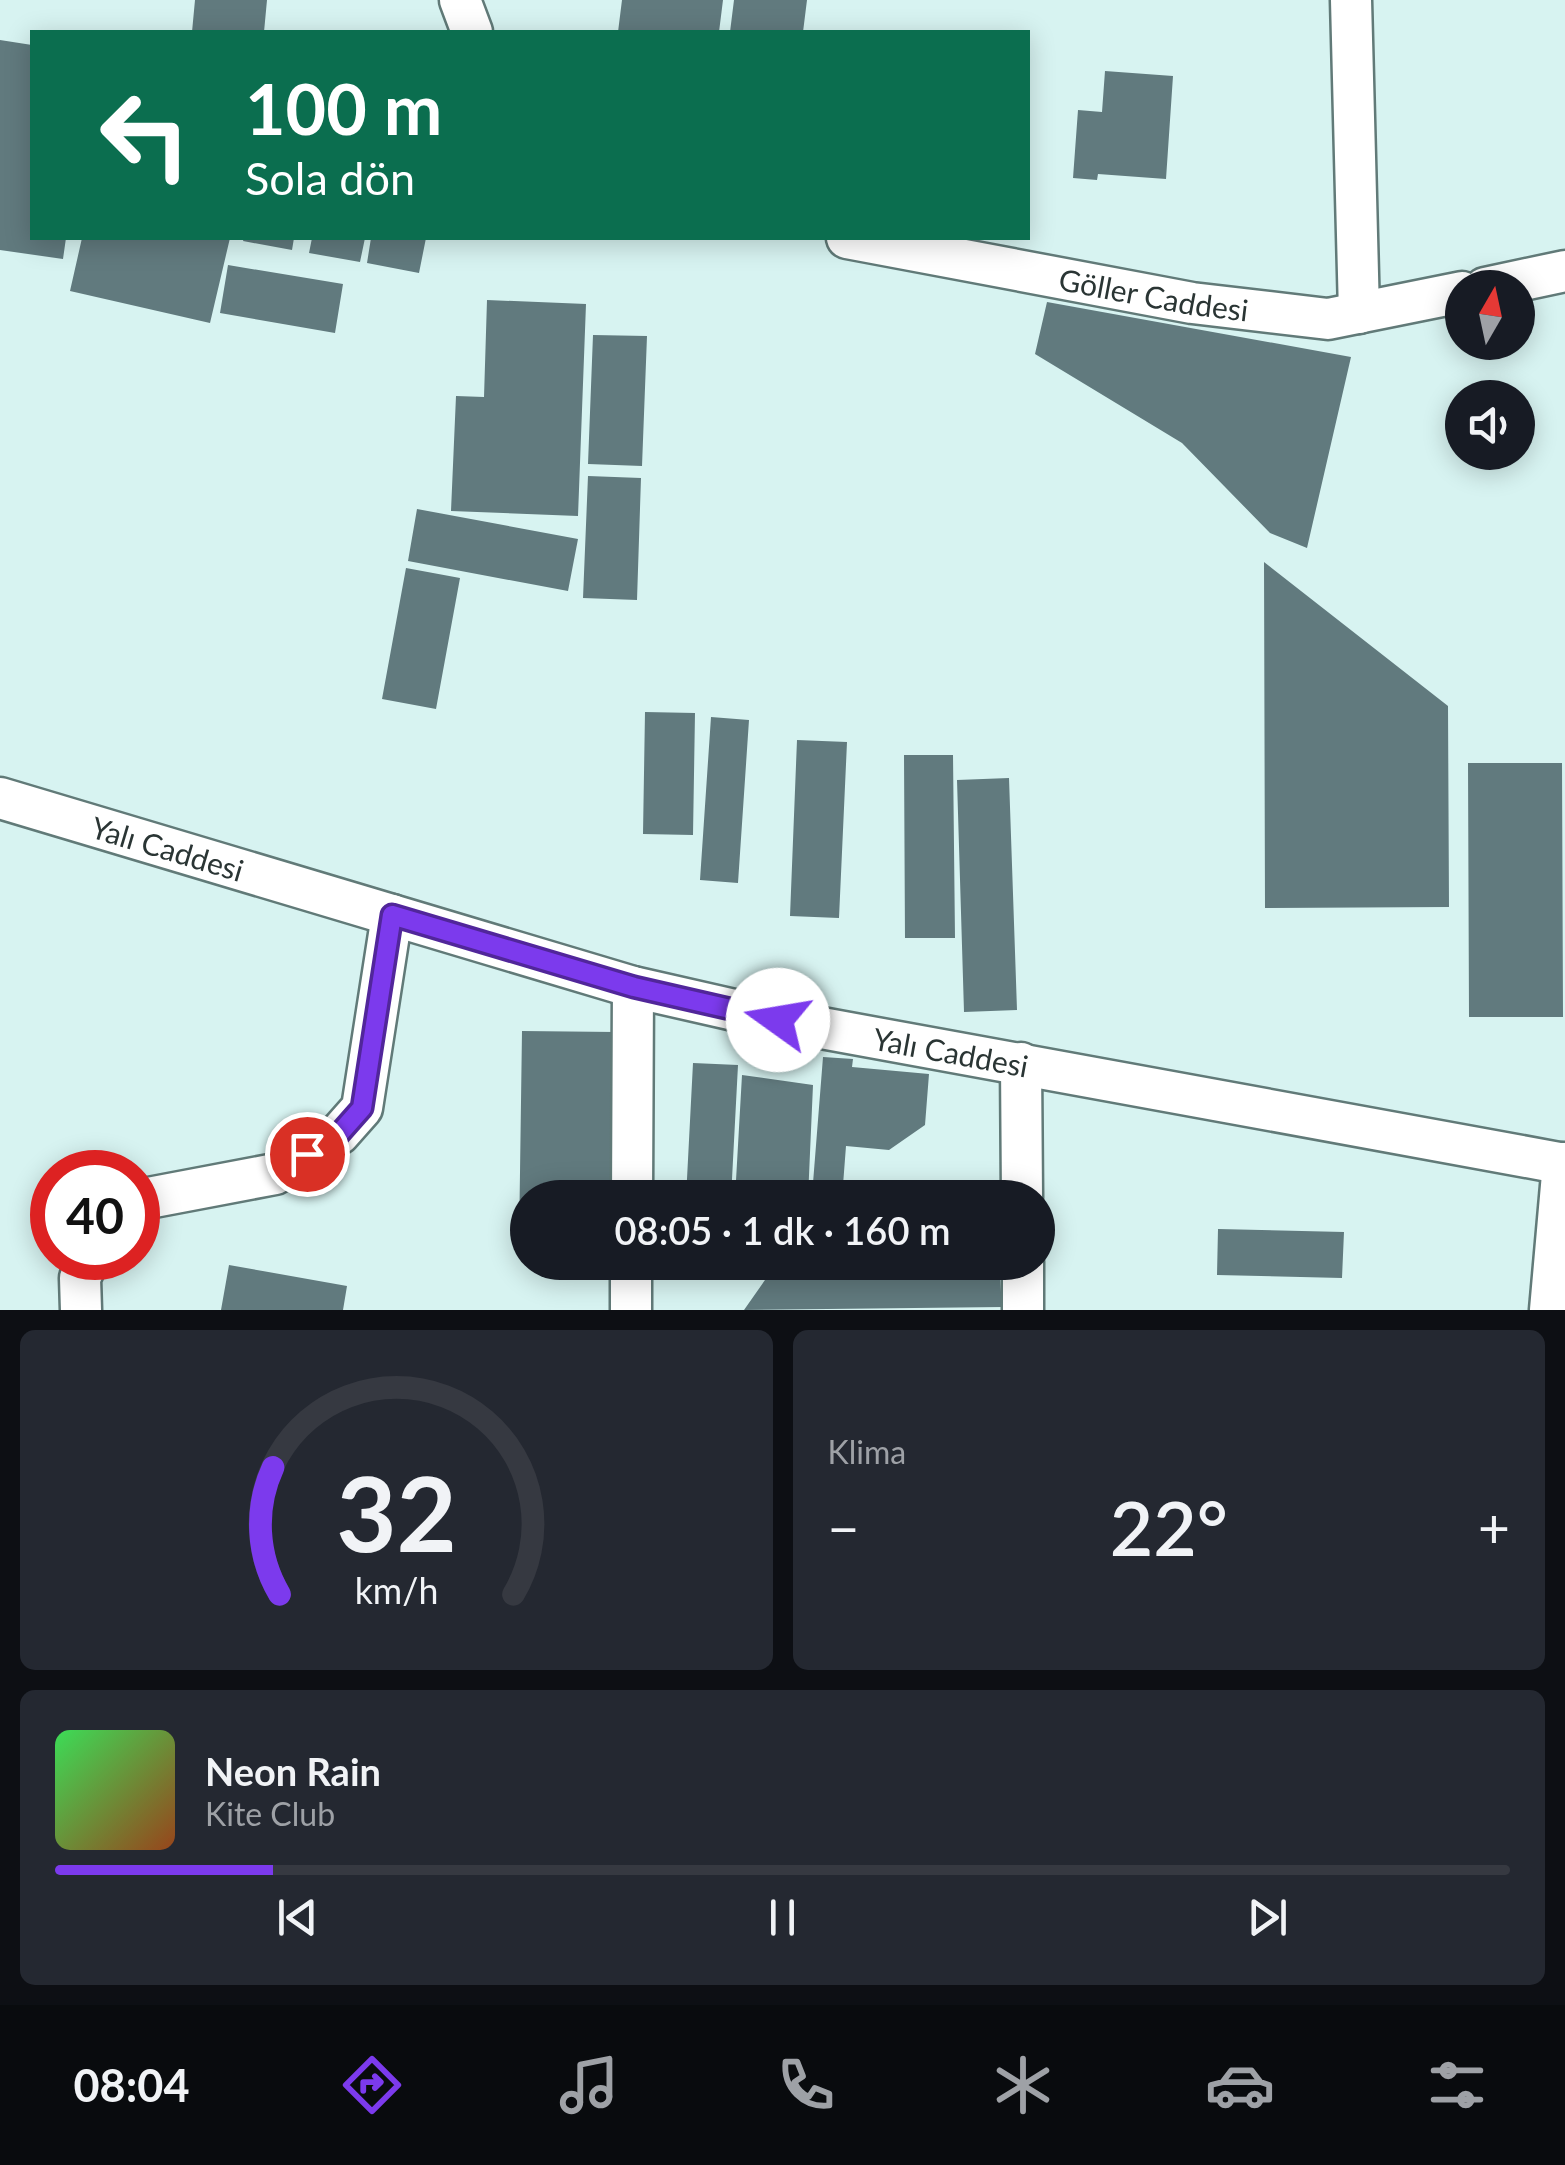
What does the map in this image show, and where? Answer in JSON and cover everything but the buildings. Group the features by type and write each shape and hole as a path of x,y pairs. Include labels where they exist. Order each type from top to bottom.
{"street":[{"path":"460,0 471,30"},
{"path":"1351,0 1359,313"},
{"name":"Göller Caddesi","path":"858,240 1192,302 1328,318 1445,295"},
{"path":"1535,277 1565,271"},
{"name":"Yalı Caddesi","path":"0,798 634,987 778,1020 1564,1164"},
{"path":"160,1196 275,1174 339,1134 362,1108 392,915"},
{"path":"632,1180 634,987"},
{"path":"1021,1063 1022,1180"},
{"path":"1550,1310 1564,1164"},
{"path":"80,1280 82,1310"},
{"path":"631,1310 632,1280"},
{"path":"1023,1280 1023,1310"}],"route":[{"path":"307,1154 339,1134 362,1108 392,915 634,987 778,1020"}]}
